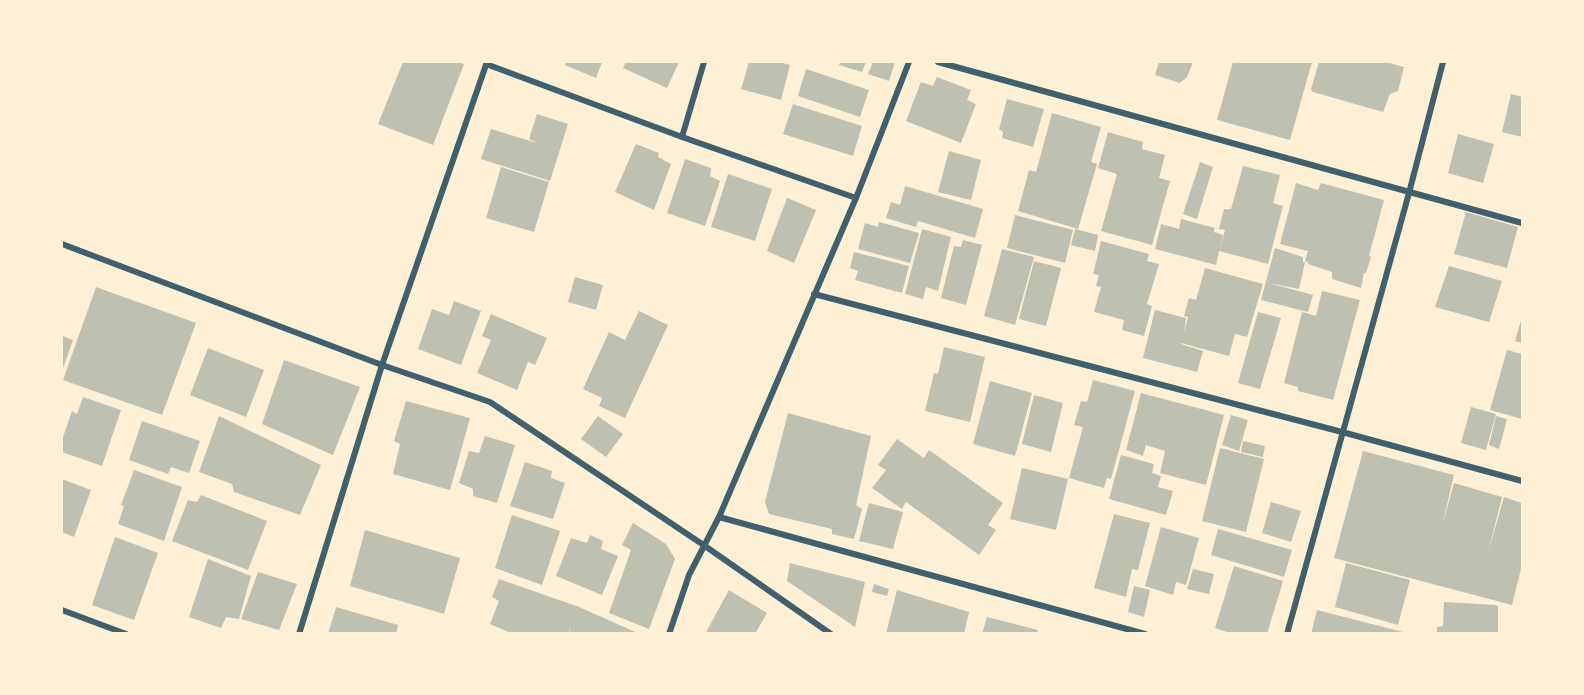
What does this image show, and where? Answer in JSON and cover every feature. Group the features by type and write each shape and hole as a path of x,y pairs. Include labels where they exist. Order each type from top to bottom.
{"street":[{"path":"682,137 704,62"},
{"path":"669,633 689,575 719,517 856,198 909,62"},
{"path":"938,62 1522,223"},
{"path":"1287,633 1443,62"},
{"path":"298,633 382,365 486,63 682,137 856,198"},
{"path":"62,244 382,365 490,402 831,633"},
{"path":"814,294 1522,481"},
{"path":"719,517 1145,633"},
{"path":"62,610 126,633"}],"building":[{"path":"403,62 464,64 433,145 378,124"},
{"path":"566,62 602,62 596,78 565,65"},
{"path":"626,62 679,62 667,88 623,68"},
{"path":"749,62 779,62 790,65 781,100 741,89"},
{"path":"840,62 866,62 862,72 839,65"},
{"path":"873,62 895,62 889,81 868,74"},
{"path":"1159,62 1193,62 1187,77 1180,83 1155,75"},
{"path":"1233,62 1312,62 1290,140 1217,120"},
{"path":"1319,62 1386,62 1404,67 1398,91 1390,94 1383,112 1313,92 1311,89"},
{"path":"806,69 869,90 860,117 798,96"},
{"path":"937,77 971,90 967,100 976,104 961,143 906,121 921,82 933,86"},
{"path":"1511,94 1522,97 1522,137 1502,132"},
{"path":"1007,99 1044,109 1033,147 1002,138 1003,132 999,129"},
{"path":"793,104 862,126 853,156 783,134"},
{"path":"1052,113 1101,127 1091,162 1097,164 1078,229 1018,211 1029,170 1036,172"},
{"path":"537,114 568,124 550,181 481,159 491,129 537,143 529,139"},
{"path":"1108,132 1143,142 1142,149 1165,155 1159,178 1170,181 1152,245 1101,231 1117,174 1098,168"},
{"path":"1458,134 1494,144 1483,183 1448,173"},
{"path":"636,144 659,153 658,157 671,164 654,210 615,192"},
{"path":"949,151 981,160 971,200 938,192"},
{"path":"685,159 711,168 710,176 720,181 705,226 667,213"},
{"path":"1200,162 1213,167 1197,219 1183,214"},
{"path":"1243,166 1280,175 1273,203 1283,206 1268,264 1219,251 1216,265 1155,249 1161,224 1179,229 1181,219 1215,228 1214,232 1223,235 1220,249 1225,230 1219,229 1224,209 1231,209"},
{"path":"501,167 549,182 534,232 486,218"},
{"path":"728,174 772,189 755,241 711,227"},
{"path":"1296,183 1318,190 1321,183 1384,200 1369,256 1371,257 1361,288 1332,279 1332,272 1308,264 1305,261 1308,251 1280,244"},
{"path":"905,186 983,209 975,238 918,221 916,227 886,218 891,202 900,205"},
{"path":"787,198 816,210 794,263 767,251"},
{"path":"1466,212 1518,227 1507,268 1454,254"},
{"path":"1015,215 1073,230 1065,263 1007,248"},
{"path":"879,222 919,233 910,263 858,249 865,223 878,227"},
{"path":"922,229 951,237 938,291 926,287 923,299 905,294"},
{"path":"1075,229 1098,235 1095,251 1071,245"},
{"path":"963,240 982,245 966,305 941,298 954,246 961,247"},
{"path":"1101,241 1149,254 1147,261 1159,264 1147,304 1152,306 1144,336 1122,330 1124,320 1094,312 1101,287 1096,286 1099,275 1093,274"},
{"path":"1275,248 1303,257 1303,262 1305,262 1299,289 1269,283 1313,295 1308,312 1261,300"},
{"path":"1002,249 1034,257 1015,325 984,316"},
{"path":"854,252 909,266 902,293 855,280 858,271 850,268"},
{"path":"1034,261 1061,268 1046,326 1019,319"},
{"path":"1449,266 1502,281 1489,322 1435,307"},
{"path":"1205,268 1263,284 1247,337 1235,334 1229,356 1181,343 1203,351 1197,372 1143,358 1155,310 1186,318 1184,332 1188,317 1184,316 1189,298 1196,300"},
{"path":"575,277 603,285 596,310 568,302"},
{"path":"96,287 196,323 162,415 63,380"},
{"path":"1322,291 1360,300 1333,400 1298,391 1298,387 1284,383 1302,312 1316,316"},
{"path":"454,301 481,311 461,365 418,349 432,309 449,315"},
{"path":"639,311 668,325 625,418 599,406 602,398 583,389 609,332 625,340"},
{"path":"1258,312 1281,318 1260,389 1238,383"},
{"path":"491,314 547,338 535,365 528,362 517,390 477,373 491,340 482,336"},
{"path":"1522,317 1522,343 1515,341"},
{"path":"62,336 73,340 62,371"},
{"path":"944,347 985,357 970,422 925,411 934,373 938,374"},
{"path":"208,348 264,370 246,417 190,395"},
{"path":"1507,350 1522,354 1522,419 1490,410"},
{"path":"284,360 360,387 333,455 262,424"},
{"path":"1093,380 1135,391 1111,479 1107,478 1104,488 1069,478 1083,427 1074,425 1081,401 1087,402"},
{"path":"990,381 1032,393 1015,456 973,444"},
{"path":"1141,393 1224,415 1206,485 1160,473 1165,451 1146,445 1157,403 1143,456 1126,450"},
{"path":"1034,395 1063,403 1051,452 1022,444"},
{"path":"83,397 121,410 102,466 62,452 62,440 72,411 77,414"},
{"path":"406,401 470,418 450,490 393,474 400,444 394,441"},
{"path":"1471,407 1496,414 1486,450 1461,443"},
{"path":"788,413 871,436 856,505 862,509 854,539 832,534 832,529 769,514 765,502"},
{"path":"1231,415 1248,420 1239,451 1222,445"},
{"path":"219,416 321,465 300,515 234,492 232,484 199,472"},
{"path":"598,416 623,434 606,457 581,439"},
{"path":"1496,416 1507,419 1499,449 1489,445"},
{"path":"142,421 200,441 189,473 171,467 168,474 129,460"},
{"path":"485,436 515,445 497,503 473,496 473,489 459,483 469,451 479,453"},
{"path":"897,439 924,458 929,450 1003,503 988,525 996,530 979,555 906,502 902,509 872,488 886,470 878,465"},
{"path":"1243,441 1265,446 1263,457 1241,452"},
{"path":"1220,448 1264,459 1246,532 1202,521"},
{"path":"1363,451 1454,475 1442,526 1454,483 1502,497 1488,553 1504,497 1522,503 1522,565 1512,605 1334,558"},
{"path":"1121,455 1154,464 1152,473 1161,476 1158,487 1173,491 1166,515 1109,499"},
{"path":"525,462 552,471 551,478 565,483 553,519 510,506"},
{"path":"1022,468 1068,479 1056,530 1010,519"},
{"path":"134,470 182,487 164,541 118,524 124,506 121,505"},
{"path":"62,479 91,490 74,537 62,532"},
{"path":"201,495 267,521 248,570 172,541 188,500 197,502"},
{"path":"1271,502 1301,511 1291,542 1262,533"},
{"path":"869,503 903,512 893,549 859,541"},
{"path":"1114,514 1150,523 1138,570 1132,569 1126,597 1094,588"},
{"path":"512,515 560,531 542,585 495,568"},
{"path":"633,523 666,544 675,559 649,629 609,613 631,550 622,545"},
{"path":"1161,527 1199,538 1186,585 1176,582 1173,595 1145,586"},
{"path":"1218,529 1292,550 1284,577 1211,555"},
{"path":"365,530 460,558 444,614 350,586"},
{"path":"590,535 603,541 601,549 618,556 602,595 556,576 571,538 587,543"},
{"path":"115,537 158,553 134,620 92,605"},
{"path":"208,559 251,576 239,619 226,617 221,628 189,617"},
{"path":"790,563 865,582 855,627 787,581"},
{"path":"1346,563 1410,580 1398,625 1335,607"},
{"path":"1234,566 1283,581 1267,634 1233,634 1215,628"},
{"path":"1193,569 1214,574 1209,594 1187,589"},
{"path":"258,572 297,584 279,630 241,619"},
{"path":"499,579 579,607 640,634 569,634 571,626 568,634 513,634 490,624 499,601 492,597"},
{"path":"874,584 889,589 887,596 872,592"},
{"path":"1134,586 1150,590 1144,617 1128,612"},
{"path":"729,590 767,613 755,634 705,634"},
{"path":"897,590 969,612 964,634 886,634"},
{"path":"1444,602 1496,605 1498,607 1498,634 1437,634 1437,627 1443,626"},
{"path":"336,607 398,625 396,634 328,634"},
{"path":"1317,610 1407,633 1407,634 1311,634"},
{"path":"987,617 1038,630 1037,634 982,634"}]}
